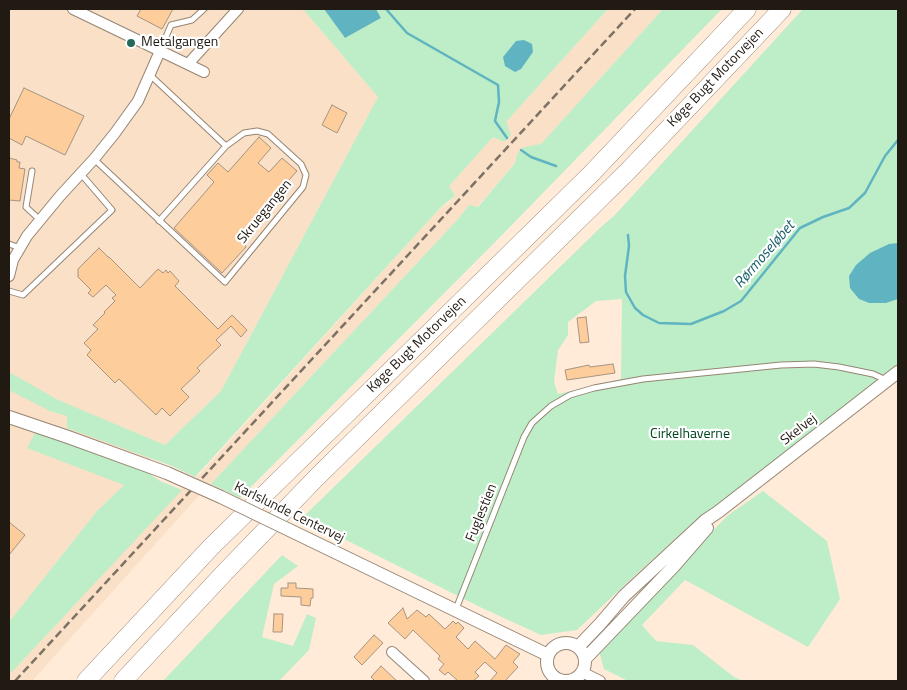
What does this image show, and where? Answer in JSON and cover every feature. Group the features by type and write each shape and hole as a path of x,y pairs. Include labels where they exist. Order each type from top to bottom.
{"highway":[{"name":"Køge Bugt Motorvejen","path":"86,681 211,547 591,174 747,9"},
{"name":"Køge Bugt Motorvejen","path":"123,681 317,477 628,171 782,9"}],"street":[{"path":"73,9 204,72"},
{"path":"188,64 238,9"},
{"path":"9,276 13,260 27,236 94,159 138,101 160,51"},
{"name":"Skelvej","path":"578,647 624,596 699,526 898,372"},
{"name":"Karlslunde Centervej","path":"9,417 167,473 221,497 548,655"},
{"name":"Skelvej","path":"585,659 674,566 711,524 718,512"},
{"path":"561,643 570,643 578,647 583,653 585,666 577,678 569,681 559,681 554,677 545,677 548,655 552,648 561,643"},
{"path":"392,652 424,681"},
{"path":"582,672 600,681"}],"lane":[{"path":"160,51 171,25 192,20 204,9"},
{"path":"150,75 226,146"},
{"name":"Skruegangen","path":"94,159 160,221 225,282 303,187 306,175 300,164 268,134 257,131 244,133 226,146 160,221"},
{"path":"32,171 26,207 40,220"},
{"path":"9,291 23,295 112,210 80,174"},
{"path":"9,244 20,248"},
{"name":"Fuglestien","path":"455,611 524,437 532,423 551,406 570,395 594,388 643,379 781,365 814,364 839,367 873,374 886,380"}],"shaded area":[{"path":"9,9 303,9 378,97 221,391 97,511 9,622"},
{"path":"608,9 663,9 541,144 517,154 515,163 477,207 469,205 459,218 193,502 32,681 9,681 9,675 180,490 200,474 441,207 448,204 455,196 449,186 493,137 504,142 506,122"}],"green space":[{"path":"303,9 324,9 345,38 381,18 376,9 608,9 506,122 511,135 504,142 493,137 449,186 455,196 441,207 195,477 172,466 67,428 67,416 50,411 9,390 9,372 58,400 165,445 221,391 378,97"},
{"path":"663,9 722,9 504,233 240,498 211,484 469,205 478,207 515,163 517,154 524,147 541,144"},
{"name":"Cirkelhaverne","path":"803,9 898,9 898,366 694,522 577,630 541,635 482,608 302,518 601,227 614,216","holes":["622,299 621,379 558,394 554,382 558,350 568,335 568,322 596,301"]},
{"path":"36,431 141,468 160,481 182,490 9,675 9,622 97,511 124,485 27,448"},
{"path":"763,491 827,541 840,599 808,647 685,580 642,625 656,641 693,645 734,677 743,681 628,681 604,669 599,651 727,516"},
{"path":"282,555 298,566 274,584 262,637 293,646 307,614 316,618 309,650 279,681 163,681"}],"water":[{"path":"324,9 376,9 381,18 345,38"},
{"path":"524,40 532,44 533,52 521,69 515,72 505,66 503,57 516,41"},
{"path":"898,243 898,299 886,303 869,303 859,299 850,288 849,276 856,265 870,253 889,244"}],"building":[{"path":"141,9 173,9 162,29 137,16"},
{"path":"24,88 84,116 65,155 26,136 22,145 9,138 9,119"},
{"path":"332,105 347,113 337,133 322,125"},
{"path":"259,137 271,148 258,163 269,172 282,158 297,171 242,232 248,241 244,243 246,247 222,273 174,228 214,182 207,175 218,163 228,172"},
{"path":"9,158 20,162 19,168 25,169 20,201 9,200"},
{"path":"99,248 140,288 158,269 163,273 166,270 168,273 170,271 179,281 175,286 218,329 232,315 247,330 241,337 231,326 216,340 221,345 197,368 200,371 181,389 189,397 170,416 162,408 156,415 119,379 115,383 87,355 91,350 84,343 98,329 93,325 115,301 112,298 116,295 106,285 93,297 88,293 91,290 78,277 78,269"},
{"path":"586,317 589,342 580,343 577,318"},
{"path":"613,364 615,373 567,380 565,370 589,365 590,367"},
{"path":"9,522 25,535 9,555"},
{"path":"288,583 296,583 296,588 313,589 313,598 311,598 310,606 301,605 301,597 281,596 281,588 288,588"},
{"path":"403,608 407,619 417,610 426,617 429,614 445,629 453,621 456,624 458,622 464,628 456,637 468,649 475,641 495,659 506,645 520,654 513,662 518,667 505,681 490,681 497,673 485,662 475,672 479,676 473,681 458,681 448,672 445,675 439,670 444,664 438,659 440,656 413,630 405,639 388,623"},
{"path":"274,614 283,614 282,632 273,632"},
{"path":"374,635 383,643 362,665 354,657"},
{"path":"381,666 397,681 375,681 371,677"}],"waterway":[{"name":"Rørmoseløbet","path":"386,9 407,33 498,85 499,102 495,121 507,138"},
{"name":"Rørmoseløbet","path":"628,235 629,246 625,276 626,292 635,308 643,315 659,323 691,324 724,311 741,301 800,228 849,208 865,193 885,156 898,140"},
{"name":"Rørmoseløbet","path":"521,150 531,157 556,166"}],"railway":[{"path":"15,681 635,9"}],"place":[{"name":"Metalgangen","path":"131,43"}]}
